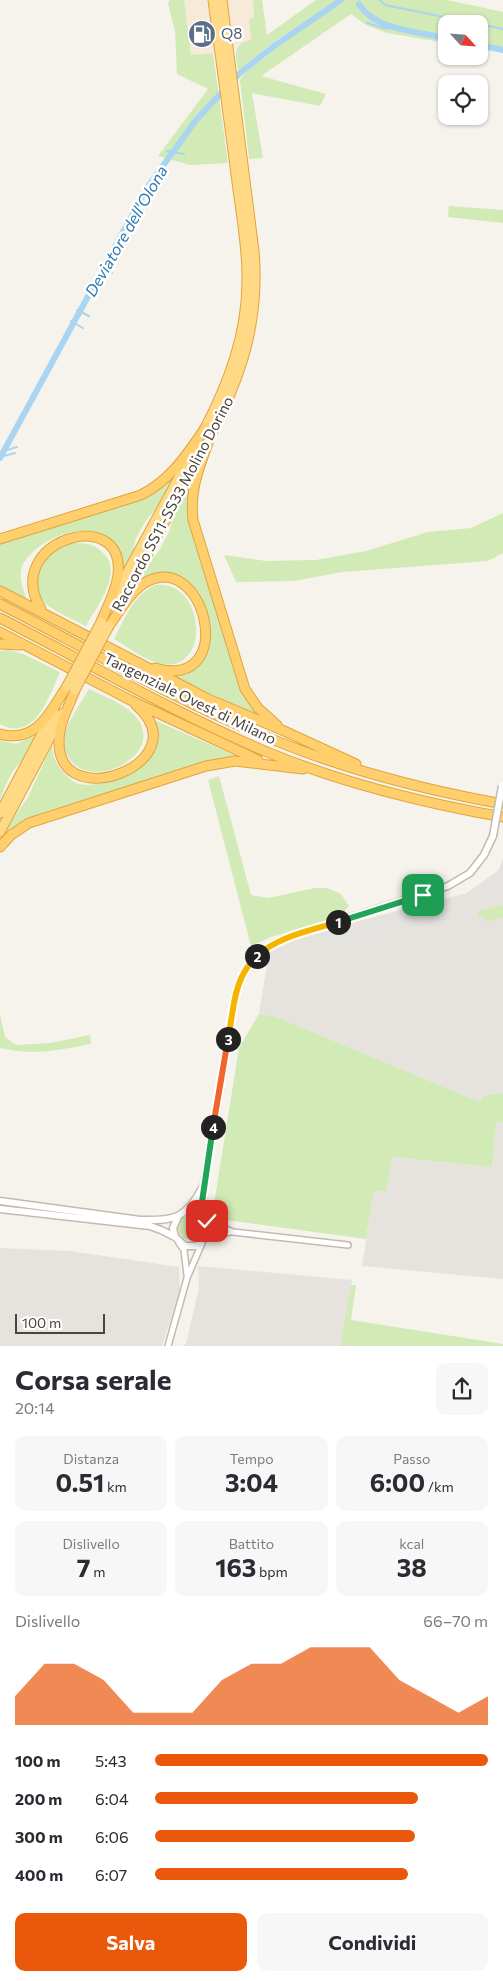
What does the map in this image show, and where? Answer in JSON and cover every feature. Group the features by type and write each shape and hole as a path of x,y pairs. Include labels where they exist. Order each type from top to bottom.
{"highway":[{"path":"213,0 227,106 237,153"},
{"path":"222,0 235,98 237,153"},
{"name":"Raccordo SS11-SS33 Molino Dorino","path":"0,813 71,688 210,429 233,392 241,369 254,309 255,264 237,153"},
{"path":"0,539 141,495 154,488 175,469 210,429"},
{"path":"210,429 194,483 192,520 245,689 258,708 282,730"},
{"path":"46,615 29,593 25,573 33,555 40,548 57,540 66,537 86,536 104,542 116,558 118,575 105,624"},
{"path":"105,624 136,590 151,580 158,578 174,579 188,588 195,596 204,616 206,639 201,655 195,662 182,670 166,671 147,666"},
{"path":"0,591 208,699 282,730 382,776"},
{"name":"Tangenziale Ovest di Milano","path":"0,604 229,721 320,758 446,793 503,804"},
{"name":"Tangenziale Ovest di Milano","path":"0,618 224,733 267,752 324,772 411,797 503,817"},
{"path":"0,632 130,700 241,753 270,764"},
{"path":"0,644 30,647"},
{"path":"71,688 58,743 66,764 75,772 88,778 98,779 120,774 136,766 149,751 152,742 150,724 141,710 130,700"},
{"path":"0,734 17,737 34,730 71,688"},
{"name":"Raccordo SS11-SS33 Molino Dorino","path":"0,832 71,688"},
{"path":"0,847 11,835 29,823 206,766 235,761 324,772"}],"street":[{"path":"202,1215 204,1184 236,992 248,965 264,950 283,939 423,895 461,880 478,864 493,836 502,784"},
{"path":"0,1202 140,1220 169,1220 186,1212 196,1200 204,1184"},
{"path":"0,1209 150,1226 177,1239 185,1246 193,1246 204,1240 233,1232"},
{"path":"186,1212 194,1211 202,1215 207,1221 233,1232 348,1245"},
{"path":"178,1217 173,1228 184,1250 187,1278"},
{"path":"168,1346 187,1278 208,1230 207,1221"}],"shaded area":[{"path":"184,0 210,0 216,48 213,53 191,55"},
{"path":"226,0 253,0 254,17 249,20 251,40 239,44 237,47 231,46"},
{"path":"503,859 503,1093 485,1095 480,1102 274,1016 259,1014 269,953 275,948 285,943 366,919 467,893 499,870"},
{"path":"503,859 503,891 460,898 499,870"},
{"path":"451,907 453,916 324,948 326,936"},
{"path":"496,1121 503,1122 503,1279 362,1266 374,1191 386,1192 391,1157 492,1167"},
{"path":"0,1248 70,1251 179,1267 180,1292 162,1346 0,1346"},
{"path":"198,1266 352,1280 340,1346 183,1346 186,1344 199,1288"}],"green space":[{"path":"169,0 184,0 191,55 213,53 228,163 190,165 158,156 208,89 177,74 175,31 168,4"},
{"path":"253,0 262,0 267,35 316,0 336,0 271,44 238,71 236,51 240,44 251,40 249,20 254,17"},
{"path":"344,0 447,0 503,12 503,52 488,50 488,15 438,15 438,42 387,33 366,25 351,14 261,76 326,94 320,106 252,93 263,158 249,159 240,80 244,74 276,48"},
{"path":"449,206 503,210 503,223 448,217"},
{"path":"170,480 172,481 158,506 145,522 136,538 132,555 123,573 118,561 99,536 87,532 76,532 64,534 42,545 25,561 21,570 21,582 26,600 0,586 0,542 142,498 159,490"},
{"path":"189,486 188,499 243,692 257,713 256,716 172,675 194,667 206,652 210,632 206,611 196,593 181,579 162,575 138,581 147,565 159,551"},
{"path":"503,513 503,553 488,561 342,572 294,581 236,582 224,555 266,561 316,560 366,551 428,532 471,528"},
{"path":"73,543 89,544 99,549 108,560 111,569 107,589 86,626 45,604 40,599 35,588 34,567 61,546"},
{"path":"156,585 173,588 185,597 193,610 196,626 195,641 189,654 178,663 162,664 156,662 143,657 114,639 130,608 141,594"},
{"path":"10,650 23,654 60,672 39,714 23,727 12,728 0,724 0,651"},
{"path":"89,689 128,709 142,727 143,741 136,753 125,763 110,770 95,772 80,768 66,753 64,737 68,724"},
{"path":"154,720 238,757 211,761 44,812 6,832 27,799 52,745 56,763 73,781 89,785 107,782 132,773 148,760 155,743"},
{"path":"35,736 34,750 12,772 0,800 0,740 16,744"},
{"path":"219,776 251,895 268,898 315,888 327,888 341,894 349,906 340,916 271,937 251,946 208,780"},
{"path":"503,905 503,918 486,922 484,916 478,917 478,911"},
{"path":"0,1014 5,1037 16,1045 50,1043 90,1035 91,1044 35,1052 0,1048"},
{"path":"259,1014 274,1016 480,1102 485,1095 503,1093 503,1122 496,1122 492,1167 392,1157 386,1192 374,1191 366,1239 226,1220 213,1210 239,1048"},
{"path":"190,1216 198,1220 202,1228 198,1236 190,1240 182,1236 178,1228 182,1220"},
{"path":"351,1285 356,1285 351,1320 503,1344 503,1346 340,1346"}],"waterway":[{"name":"Deviatore dell'Olona","path":"0,458 147,188 196,120 240,73 274,46 341,0"},
{"path":"380,0 385,5 438,16"},
{"path":"359,4 366,13 386,25 438,36"},
{"path":"367,23 387,29 389,26"},
{"path":"488,26 503,29"},
{"path":"488,47 503,50"},
{"name":"Deviatore dell'Olona","path":"167,151 184,154"},
{"name":"Deviatore dell'Olona","path":"99,266 112,273"},
{"name":"Deviatore dell'Olona","path":"77,310 89,316"},
{"name":"Deviatore dell'Olona","path":"71,321 83,328"},
{"name":"Deviatore dell'Olona","path":"0,452 17,447"},
{"path":"0,457 15,453"}],"place":[{"name":"Q8","path":"202,34"}],"route":[{"path":"207,1221 202,1215 204,1184 236,992 248,965 264,950 283,939 423,895"}]}
